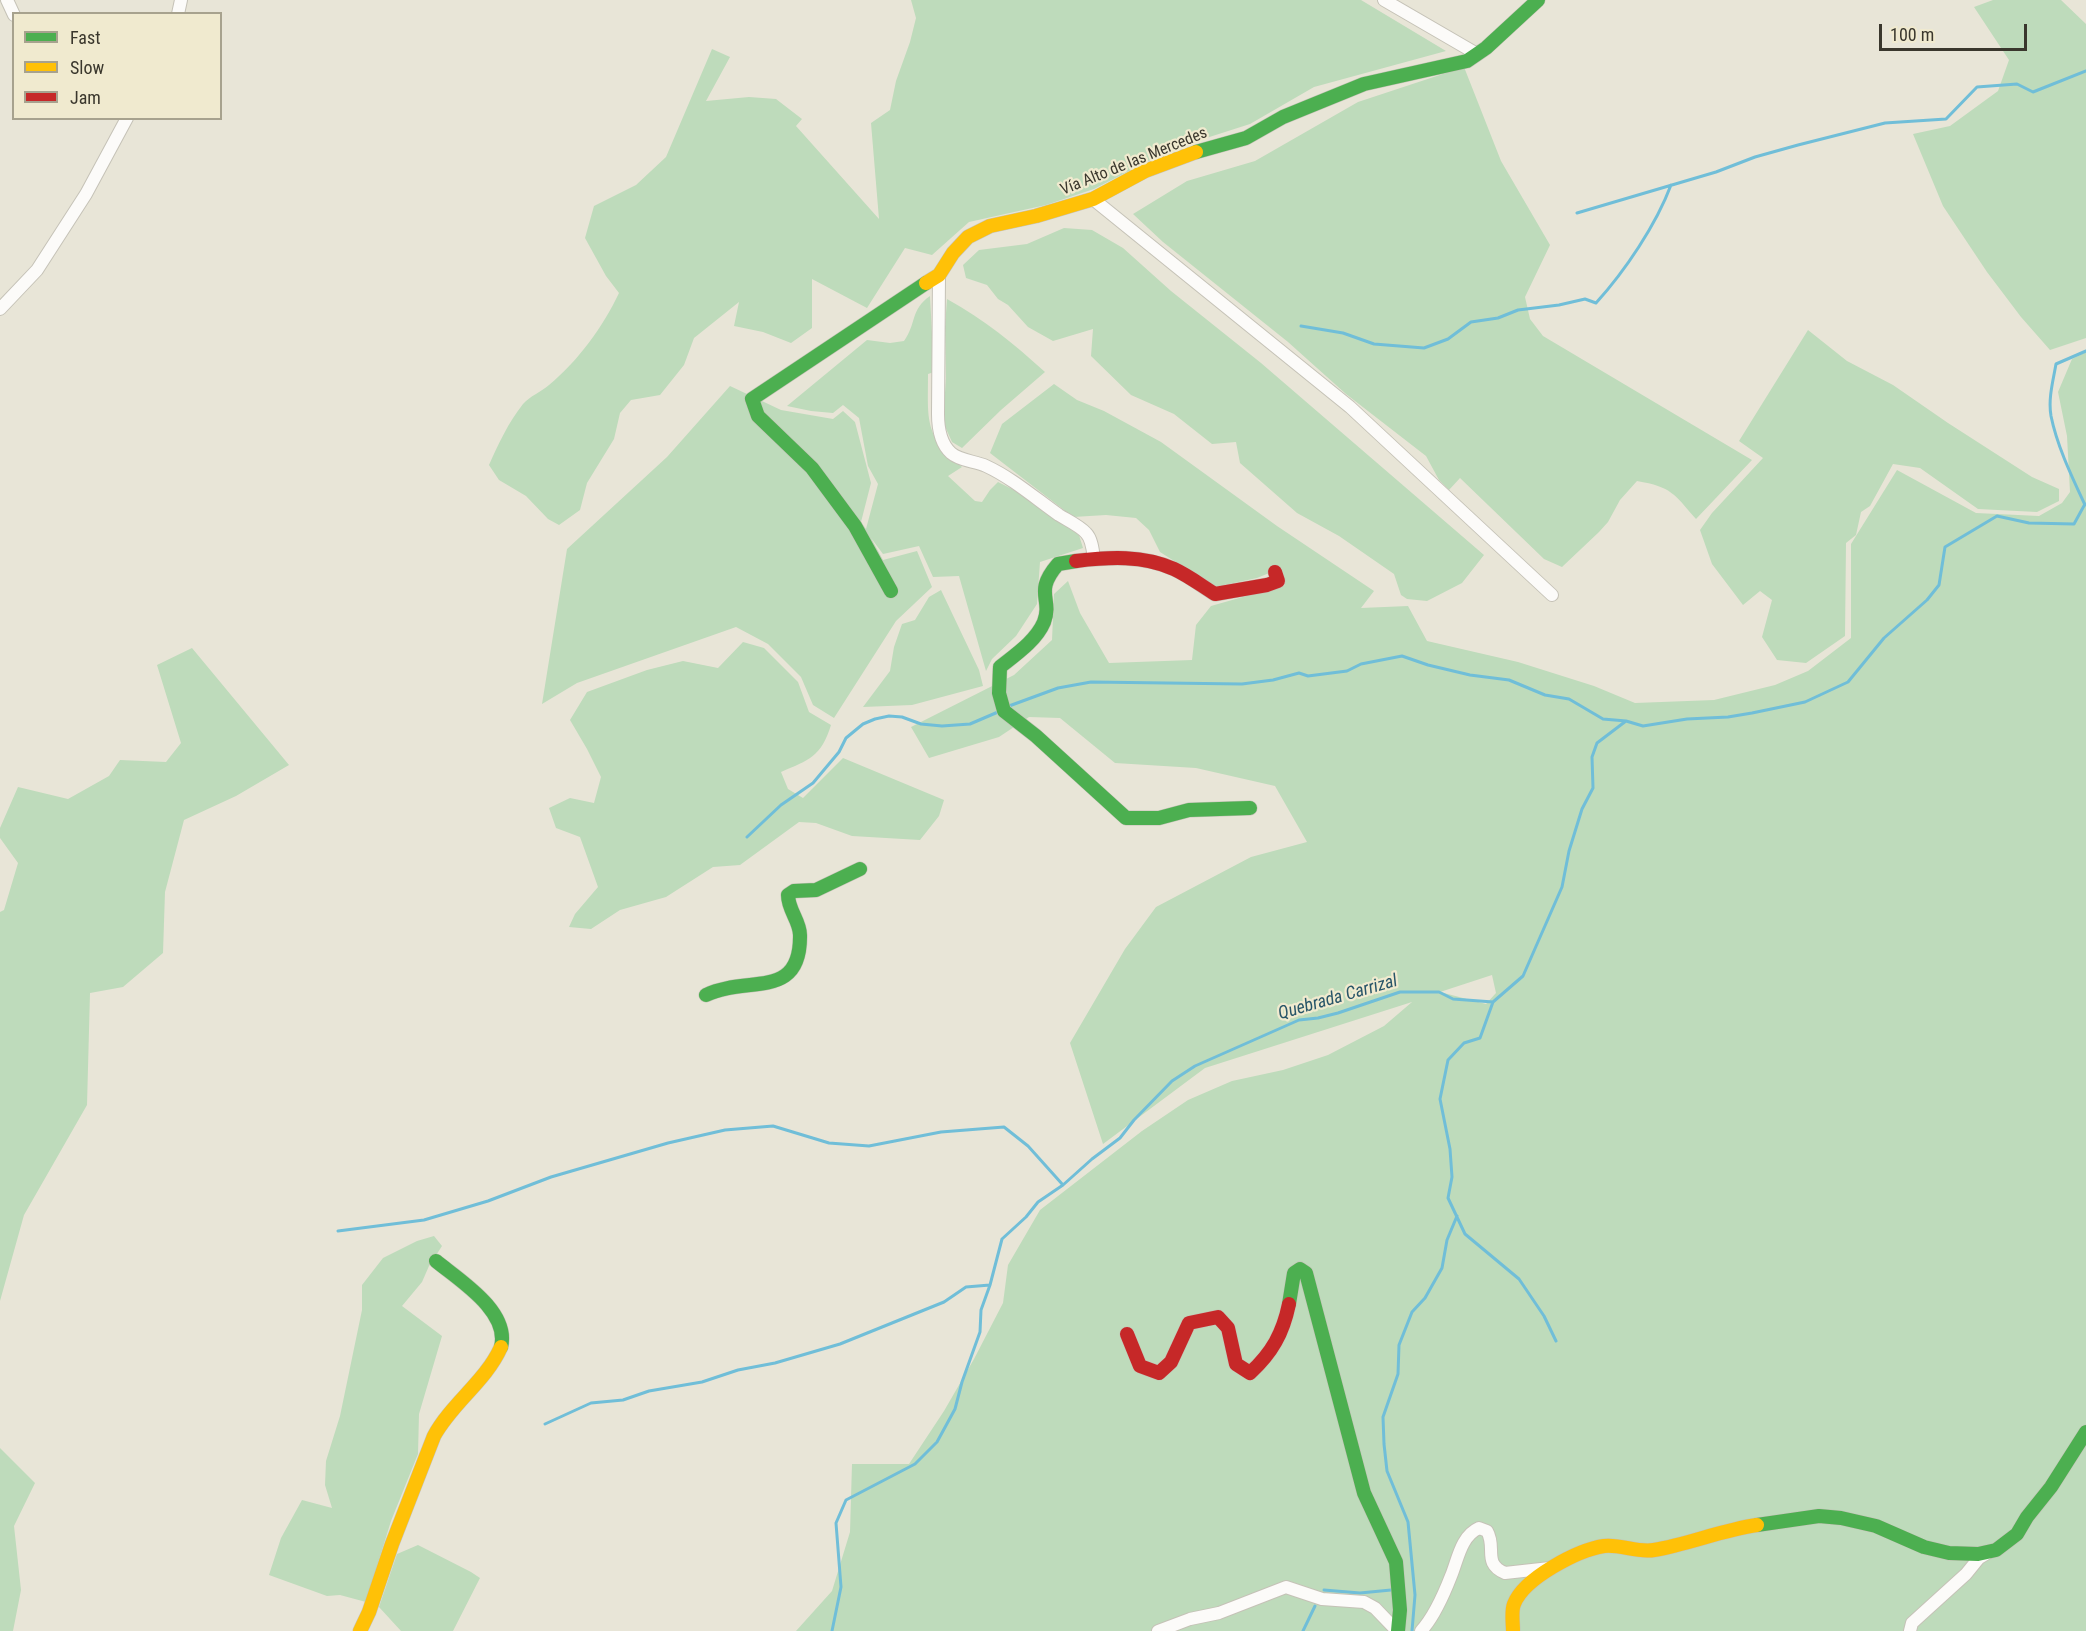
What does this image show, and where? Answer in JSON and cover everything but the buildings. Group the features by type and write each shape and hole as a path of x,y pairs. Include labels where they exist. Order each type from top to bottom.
{"street":[{"path":"1384,0 1477,54"},
{"name":"Vía Alto de las Mercedes","path":"891,591 855,526 812,468 758,416 752,399 939,274 968,237 990,226 1036,216 1093,199 1145,171 1195,152 1246,138 1283,117 1364,84 1467,61 1538,0"},
{"path":"0,309 37,270 86,194 127,120"},
{"path":"1093,199 1350,406 1552,595"},
{"path":"939,274 938,414 939,429 946,446 961,459 988,467 1029,491 1041,502 1087,533 1094,560"},
{"path":"1250,808 1189,810 1159,818 1126,818 1036,736 1004,711 999,693 1000,667 1018,652 1043,625 1047,607 1044,588 1048,576 1058,564 1123,557 1167,566 1215,594 1268,585 1278,581 1275,572"},
{"path":"705,995 716,988 764,985 784,978 797,964 800,932 787,907 788,895 794,891 816,890 860,869"},
{"path":"360,1631 372,1607 388,1552 422,1471 431,1441 449,1414 493,1362 503,1342 503,1331 494,1314 479,1296 436,1261"},
{"path":"1127,1334 1140,1366 1159,1373 1171,1362 1189,1323 1218,1317 1228,1328 1236,1364 1251,1373 1267,1359 1284,1330 1294,1273 1300,1269 1306,1273 1364,1493 1396,1562 1400,1610 1398,1631"},
{"path":"1910,1631 1912,1623 1966,1574 1979,1558 2003,1546 2018,1534 2027,1517 2051,1487 2086,1432"},
{"path":"1513,1631 1513,1606 1521,1590 1550,1568 1572,1557 1605,1546 1638,1551 1654,1550 1730,1529 1819,1516 1841,1518 1876,1526 1924,1547 1949,1552 1989,1552"},
{"path":"1421,1631 1450,1578 1463,1544 1474,1530 1483,1529 1490,1535 1491,1559 1498,1570 1512,1573 1528,1569 1550,1568"},
{"path":"1158,1631 1190,1619 1219,1613 1286,1587 1322,1599 1364,1602 1375,1608 1398,1631"}],"green space":[{"path":"911,0 1361,0 1446,51 1314,87 1250,124 1172,149 1094,189 1046,205 969,222 932,255 905,248 867,308 812,279 812,328 791,343 763,332 734,326 739,302 694,338 684,365 660,395 631,400 620,413 614,439 587,483 580,510 559,525 548,519 526,496 499,480 489,465 508,426 523,404 560,376 580,354 597,331 619,293 606,276 585,238 594,206 636,185 666,157 712,49 730,57 706,101 749,97 776,99 802,119 796,126 879,219 871,123 890,110 896,81 916,18"},
{"path":"1993,0 2061,0 2086,24 2086,338 2050,350 2021,317 1987,272 1943,206 1913,134 1950,126 1998,91 2009,60 1974,7"},
{"path":"1464,67 1501,161 1550,245 1525,297 1530,319 1543,336 1752,460 1696,519 1665,489 1637,481 1620,500 1608,522 1562,567 1544,559 1460,478 1449,490 1439,480 1426,456 1346,394 1288,342 1163,242 1133,214 1187,181 1255,161 1358,102"},
{"path":"1064,228 1092,230 1123,248 1484,555 1462,583 1427,601 1407,599 1401,595 1394,574 1339,536 1297,513 1240,463 1236,442 1212,444 1174,414 1131,395 1091,356 1093,329 1053,341 1028,327 1008,305 998,299 987,285 966,278 963,265 979,250 1027,244"},
{"path":"930,296 934,372 928,374 929,416 935,436 941,446 962,467 948,476 975,501 982,502 998,482 1026,496 1079,535 1083,548 1040,562 1037,604 1016,636 992,659 986,671 959,576 933,577 919,546 883,554 871,538 883,560 917,551 932,587 896,621 834,718 813,705 801,677 768,644 736,627 577,683 542,704 567,549 667,457 730,386 781,410 833,419 843,411 855,422 871,483 861,522 866,529 878,484 868,466 859,418 843,405 833,413 787,406 867,340 890,343 904,341 919,306"},
{"path":"947,299 998,332 1045,372 962,448 952,442 943,422"},
{"path":"1808,330 1847,361 1893,385 2032,477 2059,489 2059,501 2037,512 1978,509 1920,468 1893,464 1870,506 1861,512 1856,535 1846,543 1845,636 1806,663 1777,660 1762,637 1772,600 1760,591 1743,605 1712,564 1700,530 1712,513 1763,458 1739,441"},
{"path":"2086,352 2086,1631 796,1631 832,1591 850,1532 852,1464 909,1464 944,1411 1003,1303 1008,1265 1040,1210 1142,1131 1188,1100 1232,1081 1283,1070 1328,1055 1384,1026 1412,1002 1205,1068 1103,1144 1070,1043 1125,949 1156,907 1251,857 1307,842 1275,786 1196,768 1115,763 1060,718 1029,717 999,737 929,758 911,727 1014,675 1052,640 1054,594 1068,581 1080,613 1109,663 1192,660 1196,625 1211,606 1285,585 1279,569 1257,578 1215,587 1160,552 1149,530 1136,518 1106,515 1073,517 990,453 1002,424 1054,384 1077,400 1104,411 1161,442 1277,526 1374,591 1361,608 1408,606 1427,641 1518,662 1594,686 1635,703 1714,700 1775,685 1808,671 1851,638 1851,544 1897,470 1976,513 2039,516 2062,503 2070,492 2067,436 2058,392 2072,359","holes":["1492,975 1496,993 1486,1004 1440,992"]},
{"path":"941,590 979,670 983,686 912,705 863,707 890,671 894,647 902,624 915,620 929,597"},
{"path":"743,642 764,648 798,682 809,712 831,725 823,744 813,756 781,772 788,789 803,798 843,758 944,800 939,816 920,840 852,836 816,823 799,822 740,865 713,867 666,897 620,910 591,929 569,927 575,914 598,887 580,837 556,828 549,808 570,798 594,803 601,777 570,720 587,692 647,670 683,661 718,668"},
{"path":"192,648 289,765 236,796 184,820 165,892 163,953 123,987 90,993 87,1105 24,1215 0,1301 0,912 4,910 18,863 0,838 0,828 18,787 68,799 109,776 120,760 166,762 181,743 157,665"},
{"path":"434,1236 442,1246 422,1282 402,1306 442,1336 419,1414 418,1454 391,1521 366,1602 340,1595 327,1596 269,1575 281,1538 302,1500 332,1508 325,1485 326,1461 340,1416 362,1310 362,1285 383,1258 417,1241"},
{"path":"0,1448 35,1483 14,1526 21,1590 13,1631 0,1631"},
{"path":"418,1545 480,1578 453,1631 401,1631 379,1607 397,1554"}],"waterway":[{"path":"1577,213 1798,145 1885,123 1946,119 1977,87 2017,84 2033,92 2086,71"},
{"path":"1301,326 1343,333 1374,344 1424,348 1448,339 1471,322 1498,318 1518,310 1585,299 1596,303 1639,247 1671,185"},
{"path":"2085,505 2057,439 2050,403 2056,364 2086,351"},
{"path":"1009,706 1058,688 1091,682 1242,684 1273,680 1299,673 1308,676 1347,671 1361,664 1402,656 1470,675 1509,680 1545,695 1569,699 1603,719 1626,721 1643,726 1752,713 1805,702 1848,682 1884,638 1927,600 1939,585 1945,547 1997,516 2029,523 2074,524 2085,504"},
{"path":"747,837 781,805 813,783 839,752 846,738 863,724 889,716 902,717 921,724 942,726 970,724 998,712"},
{"name":"Quebrada Carrizal","path":"832,1631 841,1587 836,1523 846,1500 915,1464 937,1442 955,1409 980,1332 981,1310 1002,1239 1026,1217 1038,1202 1063,1185 1120,1138 1172,1081 1195,1066 1299,1020 1338,1013 1400,992 1439,992 1453,999 1493,1002 1523,976 1562,887 1569,851 1582,809 1593,788 1592,757 1597,743 1626,721"},
{"path":"1493,1002 1480,1038 1464,1043 1448,1060 1440,1099 1450,1149 1452,1177 1448,1198 1465,1234 1519,1279 1544,1316 1556,1341"},
{"path":"338,1231 424,1220 488,1201 551,1177 668,1143 725,1130 773,1126 829,1143 869,1146 941,1132 1004,1127 1028,1146 1063,1185"},
{"path":"1412,1631 1415,1595 1408,1522 1387,1471 1383,1417 1398,1374 1399,1345 1412,1312 1425,1298 1442,1268 1447,1240 1457,1216"},
{"path":"545,1424 591,1403 623,1400 649,1391 702,1382 738,1370 775,1363 840,1344 944,1302 966,1287 990,1285"},
{"path":"1324,1590 1360,1593 1391,1590"},
{"path":"1303,1631 1315,1606"}],"traffic: fast":[{"path":"1196,152 1246,138 1283,117 1364,84 1467,61 1486,48 1538,0"},
{"path":"891,591 855,526 812,468 758,416 752,399 926,283"},
{"path":"1076,561 1058,564 1045,589 1044,622 1025,647 1000,667 999,693 1004,711 1036,736 1126,818 1159,818 1189,810 1250,808"},
{"path":"706,995 722,989 782,978 792,969 798,956 800,935 788,895 794,891 816,890 860,869"},
{"path":"436,1261 469,1287 490,1309 498,1321 502,1334 501,1347"},
{"path":"1289,1304 1294,1273 1300,1269 1306,1273 1364,1493 1396,1562 1400,1610 1398,1631"},
{"path":"1757,1525 1819,1516 1841,1518 1876,1526 1924,1547 1949,1553 1978,1554 1996,1550 2017,1534 2027,1517 2051,1487 2086,1432"}],"traffic: slow":[{"path":"926,283 939,275 953,253 968,237 990,226 1036,216 1093,199 1145,171 1196,152"},
{"path":"360,1631 434,1436 441,1424 487,1371 501,1347"},
{"path":"1513,1631 1513,1607 1520,1594 1540,1575 1580,1553 1604,1546 1654,1550 1757,1525"}],"traffic: jam":[{"path":"1076,561 1113,558 1150,561 1180,572 1215,594 1278,581 1275,572"},
{"path":"1127,1334 1140,1366 1159,1373 1171,1362 1189,1323 1218,1317 1228,1328 1236,1364 1250,1373 1265,1358 1276,1342 1289,1304"}]}
